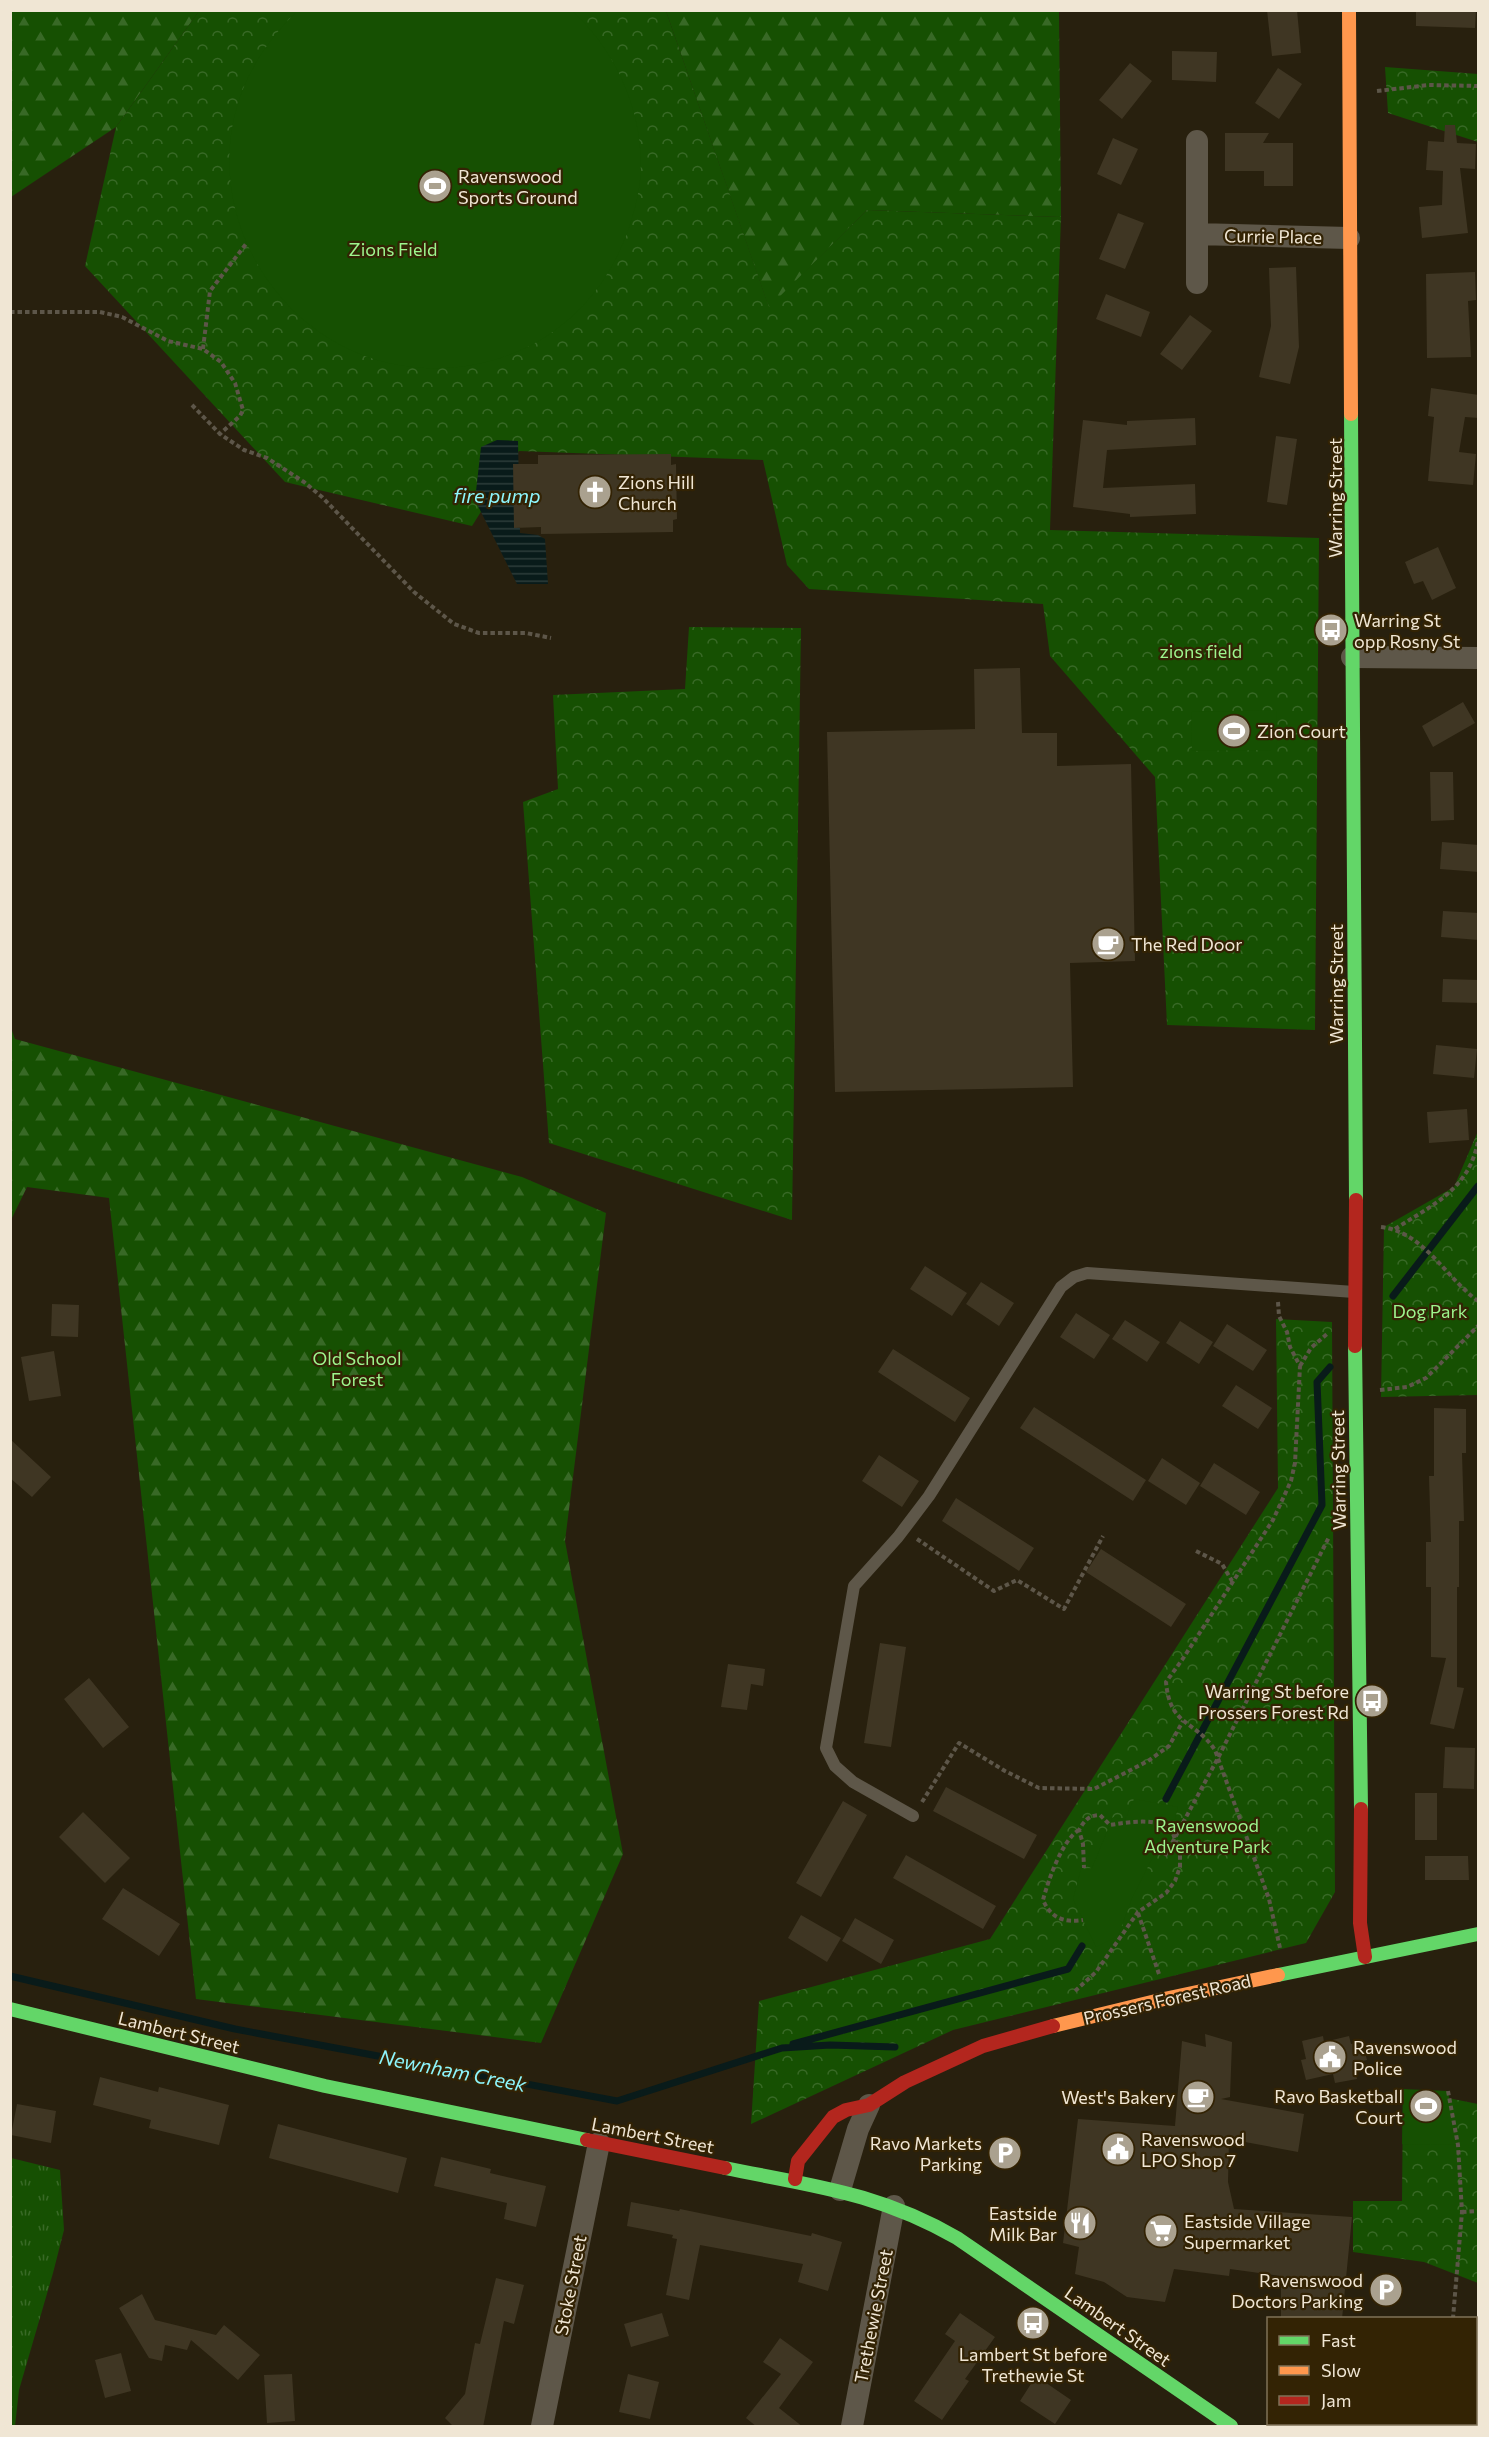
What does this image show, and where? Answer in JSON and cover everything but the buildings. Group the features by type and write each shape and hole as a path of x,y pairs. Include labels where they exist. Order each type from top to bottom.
{"street":[{"name":"Warring Street","path":"1349,10 1356,1225 1354,1392 1361,1735 1360,1923 1365,1957"},
{"name":"Currie Place","path":"1197,141 1197,283"},
{"name":"Currie Place","path":"1197,234 1349,238"},
{"path":"1352,657 1479,658"},
{"name":"Prossers Forest Road","path":"795,2179 798,2161 833,2117 846,2110 869,2105 905,2082 983,2046 1015,2035 1164,1998 1479,1934"},
{"name":"Lambert Street","path":"10,2009 324,2086 740,2171 795,2179 894,2206 930,2221 957,2238 1231,2427"},
{"path":"840,2190 858,2129 869,2105"},
{"name":"Stoke Street","path":"542,2427 599,2143"},
{"name":"Trethewie Street","path":"852,2427 894,2206"}],"lane":[{"path":"913,1816 853,1782 835,1766 826,1748 854,1586 904,1530 929,1496 1061,1287 1074,1277 1087,1273 1356,1292"}],"path":[{"path":"1349,93 1429,85 1479,86"},
{"path":"203,349 210,291 246,244"},
{"path":"10,312 100,312 122,317 168,341 203,349 221,362 235,383 243,410 240,416 219,434"},
{"path":"192,405 219,434 244,450 267,458 304,482 330,505 414,592 454,624 479,633 526,633 551,638"},
{"path":"1395,1229 1449,1194 1461,1183 1477,1152 1479,1141"},
{"path":"1356,1225 1395,1229 1436,1258 1479,1301"},
{"path":"1276,1287 1279,1316 1287,1332 1290,1347 1300,1366 1295,1463 1291,1480 1273,1520 1166,1682 1167,1699 1176,1717 1208,1739 1218,1758 1269,1899 1281,1954"},
{"path":"1354,1392 1407,1387 1426,1378 1479,1326"},
{"path":"1165,1856 1218,1758 1328,1537 1357,1518"},
{"path":"904,1530 994,1591 1017,1580 1064,1609 1103,1536"},
{"path":"1196,1551 1222,1564 1232,1581"},
{"path":"913,1816 959,1743 1005,1772 1039,1788 1094,1789 1148,1761 1169,1746 1182,1721"},
{"path":"1066,2022 1062,1997 1075,1991 1095,1972 1138,1912 1166,1893 1175,1881 1180,1867 1180,1853 1171,1828 1162,1823 1129,1822 1110,1825 1100,1815 1093,1815 1084,1821 1079,1830 1072,1834 1055,1866 1043,1900 1047,1910 1053,1916 1069,1922 1083,1920"},
{"path":"1079,1830 1083,1844 1084,1868"},
{"path":"1138,1912 1161,1980"},
{"path":"1448,2091 1458,2145 1462,2212 1453,2317"},
{"path":"1462,2212 1479,2211"}],"green space":[{"path":"11,10 199,11 116,127 11,197"},
{"name":"Ravenswood Sports Ground","path":"571,10 589,28 605,49 629,96 636,122 641,173 637,199 624,241 604,279 577,312 542,339 512,354 480,364 430,368 413,367 367,357 326,336 291,308 263,273 243,233 231,189 230,143 240,97 250,73 271,40 297,11"},
{"name":"Zions Field","path":"199,11 666,11 769,307 867,210 1061,217 1050,530 1319,538 1315,1030 1167,1025 1155,777 1050,656 1043,604 809,589 787,565 763,460 519,451 472,526 285,482 85,266 116,127"},
{"path":"666,11 1059,11 1061,217 867,210 769,308"},
{"path":"1385,67 1478,74 1478,142 1388,113"},
{"path":"689,627 801,628 792,1220 549,1143 523,802 558,789 553,695 685,689"},
{"name":"Zion Court","path":"1276,710 1277,750 1192,751 1191,712"},
{"name":"Old School Forest","path":"11,1028 15,1039 522,1177 606,1213 565,1541 623,1854 541,2043 196,1999 109,1198 27,1187 11,1220"},
{"name":"Dog Park","path":"1478,1131 1478,1395 1381,1397 1384,1227 1454,1187"},
{"name":"Ravenswood Adventure Park","path":"1276,1319 1332,1322 1335,1892 1306,1943 953,2030 751,2124 759,2001 990,1939 1278,1488"},
{"path":"1134,1799 1178,1807 1175,1820 1162,1819 1155,1853 1132,1898 1118,1936 1096,1947 1073,1899 1081,1869 1092,1868 1113,1817 1125,1820"},
{"path":"1403,2089 1478,2104 1478,2283 1424,2262 1353,2252 1353,2201 1402,2201"},
{"name":"Ravo Basketball Court","path":"1403,2089 1448,2091 1458,2145 1402,2144"},
{"path":"11,2158 60,2170 64,2230 19,2390 15,2426 10,2426"}],"water":[{"name":"fire pump","path":"497,440 518,441 520,533 538,535 545,539 548,584 517,584 475,500 481,447"}],"waterway":[{"path":"1393,1296 1478,1186"},
{"path":"1166,1799 1322,1505 1317,1382 1330,1367"},
{"path":"793,2044 1068,1969 1082,1946"},
{"name":"Newnham Creek","path":"10,1976 235,2029 617,2101 782,2048 830,2045 895,2047"}],"traffic: fast":[{"path":"1351,414 1356,1200"},
{"path":"1355,1346 1361,1809"},
{"path":"1278,1975 1478,1934"},
{"path":"10,2009 325,2086 587,2140"},
{"path":"725,2168 844,2192 899,2210 928,2223 957,2238 1231,2426"}],"traffic: slow":[{"path":"1349,10 1351,414"},
{"path":"1053,2026 1278,1975"}],"traffic: jam":[{"path":"1355,1346 1356,1200"},
{"path":"1361,1809 1360,1923 1365,1957"},
{"path":"795,2179 798,2161 833,2117 846,2110 869,2105 905,2082 983,2046 1053,2026"},
{"path":"587,2140 725,2168"}],"place":[{"name":"Ravenswood Sports Ground","path":"435,186"},
{"name":"Zions Hill Church","path":"595,492"},
{"name":"Warring St opp Rosny St","path":"1331,630"},
{"name":"Zion Court","path":"1234,731"},
{"name":"The Red Door","path":"1108,944"},
{"name":"Warring St before Prossers Forest Rd","path":"1372,1701"},
{"name":"Ravenswood Police","path":"1330,2057"},
{"name":"West's Bakery","path":"1198,2097"},
{"name":"Ravo Basketball Court","path":"1426,2106"},
{"name":"Ravenswood LPO Shop 7","path":"1118,2149"},
{"name":"Ravo Markets Parking","path":"1005,2153"},
{"name":"Eastside Milk Bar","path":"1080,2223"},
{"name":"Eastside Village Supermarket","path":"1161,2231"},
{"name":"Ravenswood Doctors Parking","path":"1386,2290"},
{"name":"Lambert St before Trethewie St","path":"1033,2323"}],"park label":[{"name":"zions field","path":"1201,651"}]}
